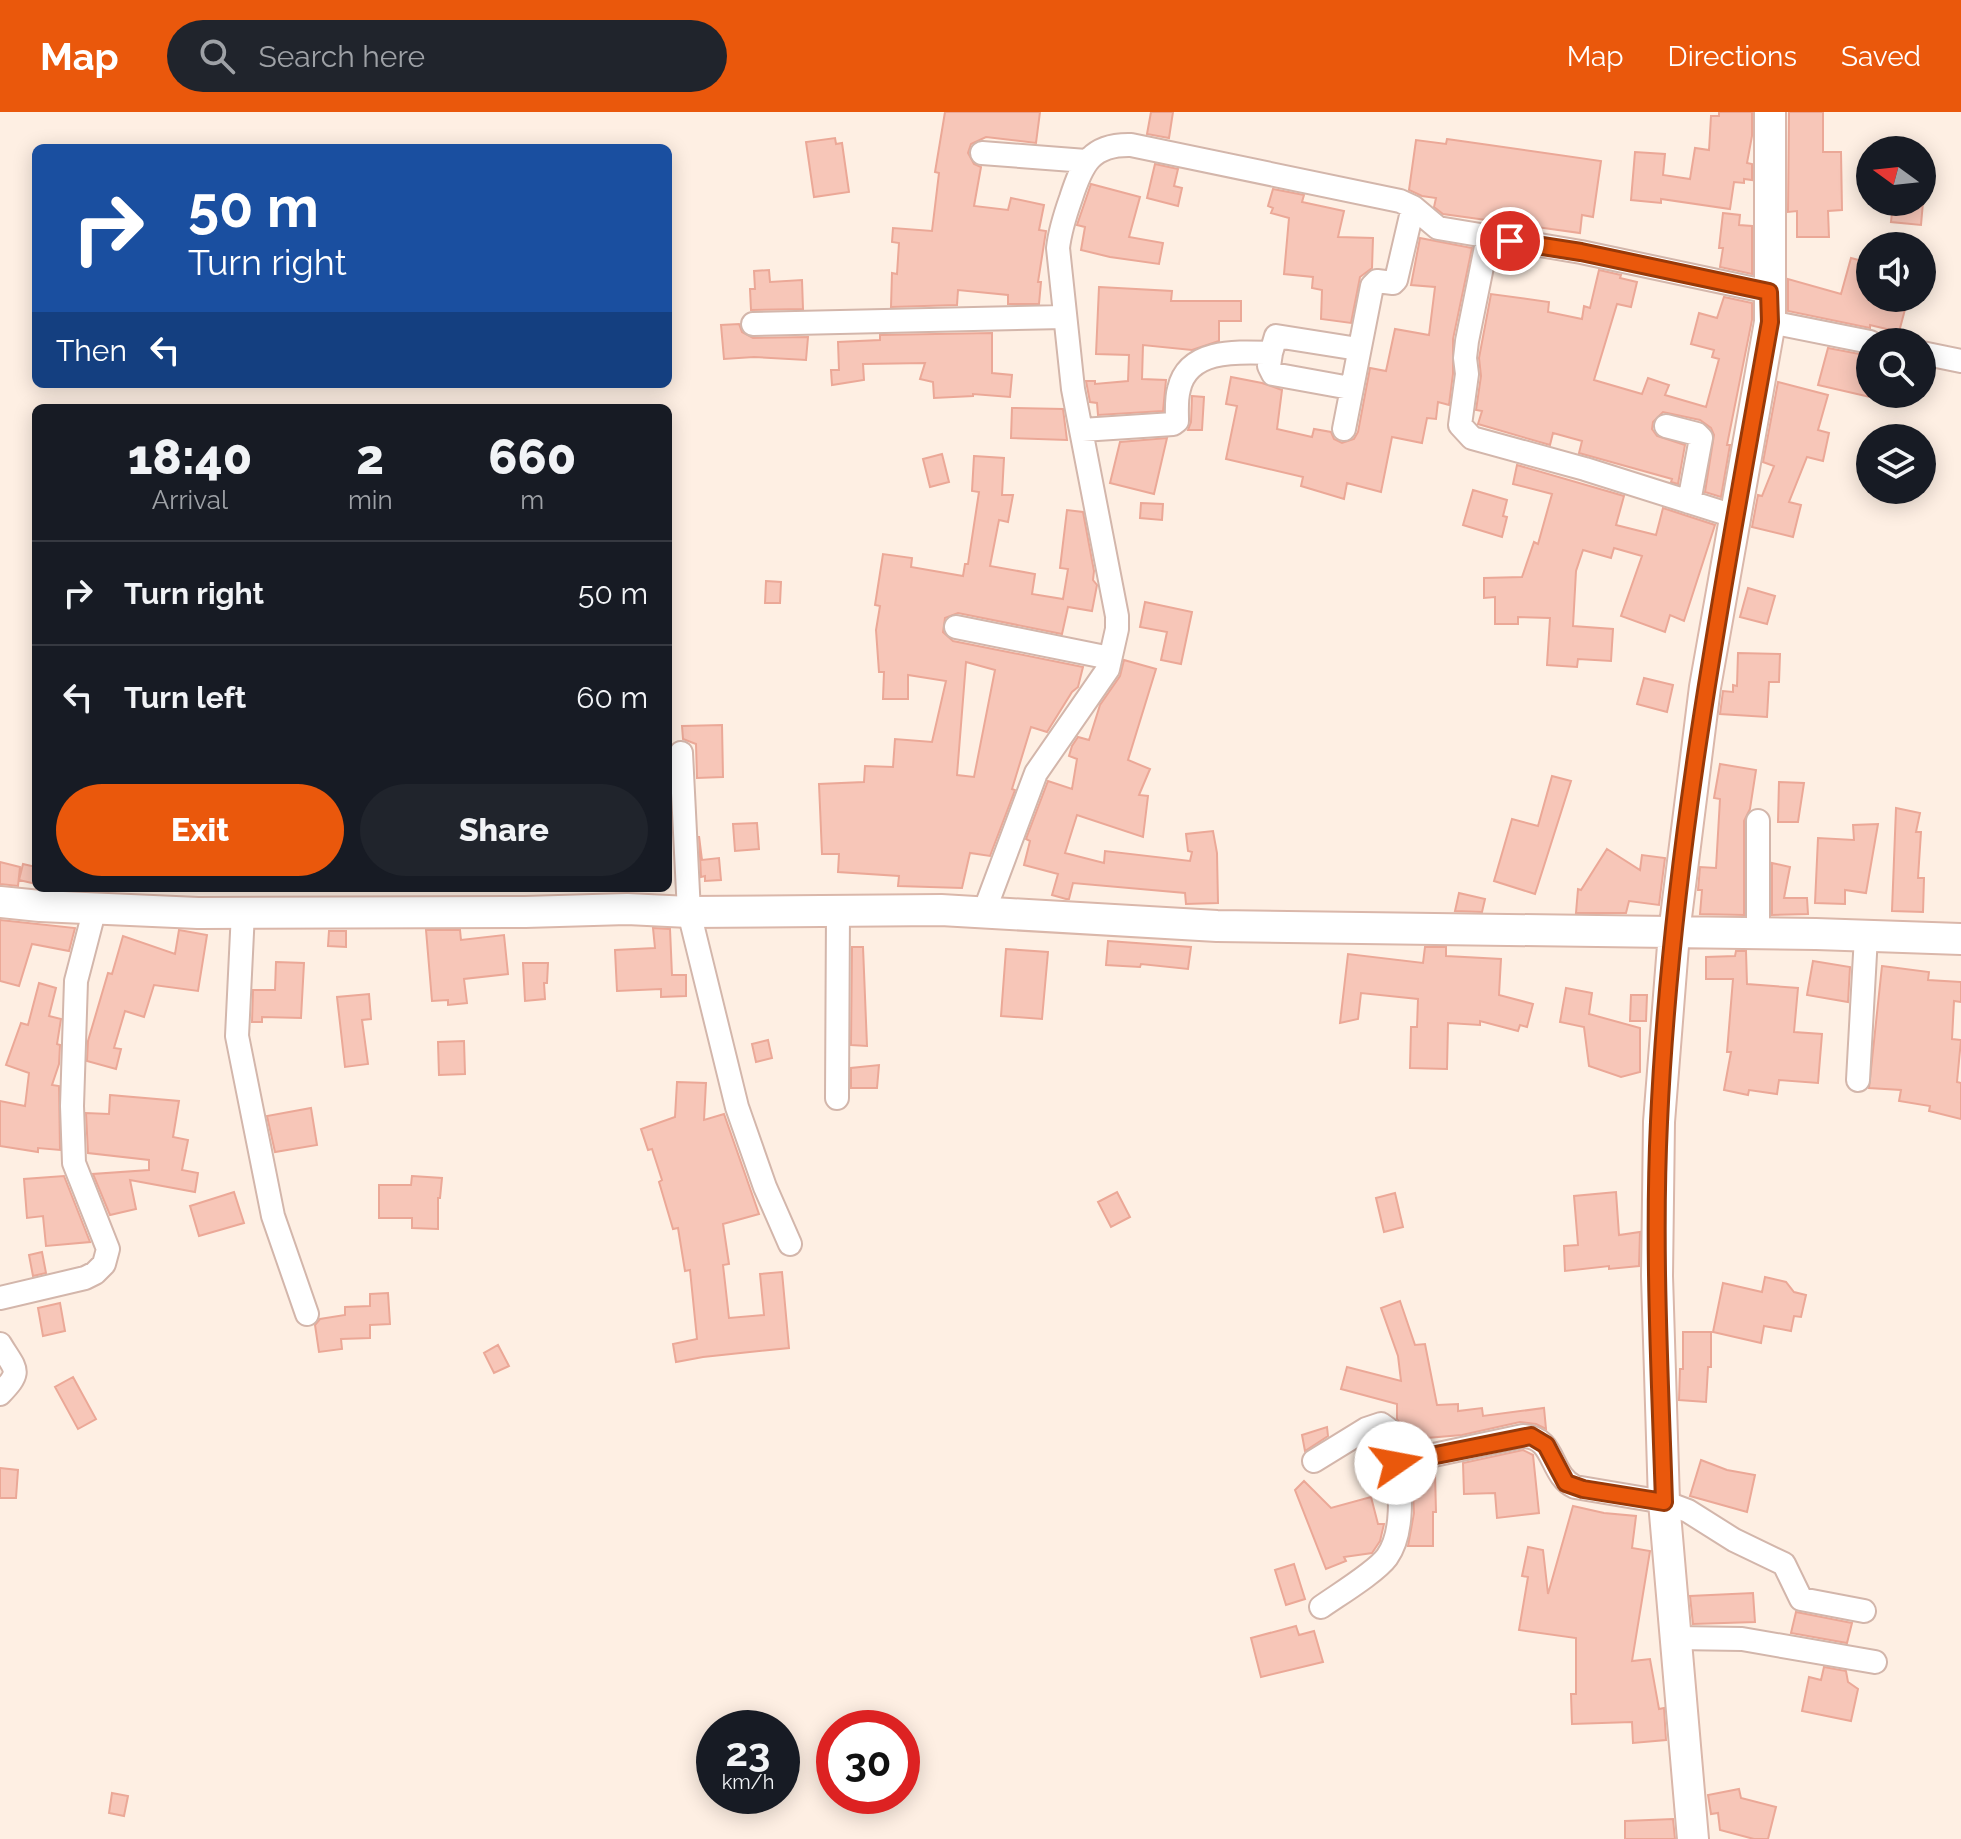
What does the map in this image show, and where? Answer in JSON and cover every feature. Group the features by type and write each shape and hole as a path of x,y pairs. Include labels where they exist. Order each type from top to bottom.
{"street":[{"path":"1693,1839 1664,1502 1657,1276 1659,1122 1674,933 1705,687 1737,517 1770,307 1770,112"},
{"path":"984,912 1036,773 1108,669 1117,629 1073,389 1058,248 1060,229 1079,172 1086,161 1106,149 1131,145 1400,201 1413,207 1438,228 1581,252 1770,307 1856,337"},
{"path":"982,153 1086,161"},
{"path":"1344,429 1372,286 1377,281 1393,283 1396,280 1413,207"},
{"path":"1488,237 1467,341 1467,374 1460,425 1464,432 1472,438 1585,469 1737,517"},
{"path":"753,324 1064,317"},
{"path":"1350,388 1273,374 1269,366 1271,353 1276,336 1358,349"},
{"path":"1082,430 1173,424 1177,421 1179,388 1185,373 1200,361 1239,352 1271,353"},
{"path":"1936,356 1961,361"},
{"path":"1666,426 1700,435 1701,438 1689,502"},
{"path":"956,627 1110,658"},
{"path":"681,753 689,912 737,1107 765,1187 790,1244"},
{"path":"1758,821 1758,934"},
{"path":"0,902 243,912 941,910 1217,926 1961,939"},
{"path":"0,1298 85,1278 104,1264 108,1249 74,1163 72,1106 76,981 95,908"},
{"path":"243,912 237,1036 273,1216 307,1314"},
{"path":"837,1098 838,912"},
{"path":"1858,1080 1866,936"},
{"path":"0,1344 14,1367 15,1378 0,1394"},
{"path":"1314,1461 1366,1429 1381,1424 1388,1429 1396,1463 1398,1528 1392,1548 1385,1560 1321,1607"},
{"path":"1396,1463 1531,1436 1546,1445 1566,1483 1583,1489 1664,1502 1688,1511 1734,1540 1784,1564 1801,1599 1864,1611"},
{"path":"1676,1638 1742,1639 1875,1662"}],"building":[{"path":"945,112 1040,112 1036,143 986,137 971,144 968,153 974,164 981,167 974,206 1008,210 1011,198 1044,205 1039,230 1046,231 1038,282 1041,282 1039,304 1008,304 1008,295 958,290 957,305 891,307 892,273 897,274 899,243 892,242 893,228 932,231 939,173 935,172"},
{"path":"1151,112 1173,112 1169,138 1147,134"},
{"path":"1719,112 1752,112 1747,163 1752,164 1752,180 1734,182 1730,209 1661,199 1661,203 1631,200 1635,152 1665,154 1663,175 1690,179 1695,148 1709,150 1711,116 1719,116"},
{"path":"1789,112 1823,112 1823,152 1841,152 1842,210 1828,211 1829,237 1797,237 1797,211 1788,212"},
{"path":"835,138 836,144 842,143 849,192 814,197 806,142"},
{"path":"1447,139 1601,161 1593,217 1582,215 1580,233 1443,214 1434,207 1436,198 1409,190 1416,140 1446,144"},
{"path":"1155,164 1178,169 1174,186 1182,188 1178,206 1147,198"},
{"path":"1091,184 1140,197 1129,237 1163,243 1159,264 1081,250 1085,227 1077,225"},
{"path":"1273,189 1304,195 1302,202 1344,211 1338,237 1373,238 1372,268 1360,277 1351,323 1321,319 1322,290 1312,288 1313,277 1284,274 1289,218 1271,213 1273,208 1268,206"},
{"path":"1723,213 1740,215 1739,225 1752,226 1752,274 1720,267"},
{"path":"1892,216 1922,216 1921,225 1891,222"},
{"path":"1420,238 1472,248 1453,339 1449,405 1438,402 1436,419 1427,418 1422,443 1392,437 1381,492 1347,483 1344,499 1301,486 1303,477 1226,459 1237,406 1226,404 1231,377 1282,390 1277,429 1312,437 1314,429 1331,432 1334,439 1342,443 1354,439 1370,368 1386,371 1395,329 1429,335 1435,287 1411,285"},
{"path":"1851,258 1856,259 1856,312 1904,312 1900,328 1870,325 1870,328 1788,311 1788,279 1841,294"},
{"path":"769,270 770,282 802,280 803,309 751,310 750,289 755,289 754,271"},
{"path":"1599,270 1637,282 1631,307 1617,304 1594,380 1642,394 1648,378 1669,385 1665,395 1706,407 1719,359 1712,357 1714,350 1691,344 1699,313 1717,318 1724,297 1752,303 1752,320 1727,445 1730,445 1721,497 1705,492 1714,435 1711,428 1700,420 1663,412 1653,422 1652,429 1657,436 1685,445 1678,484 1671,482 1672,479 1579,453 1582,441 1553,433 1550,445 1478,424 1482,411 1476,410 1481,376 1479,358 1491,294 1549,302 1548,312 1582,319 1584,306 1590,308"},
{"path":"1099,287 1172,291 1171,301 1241,301 1241,321 1219,321 1219,341 1192,350 1143,345 1142,379 1166,380 1163,411 1098,415 1097,403 1090,402 1086,381 1095,381 1095,384 1128,381 1129,355 1096,354"},
{"path":"739,324 742,332 753,338 808,337 806,360 724,359 721,325"},
{"path":"992,333 992,373 1012,375 1010,397 973,394 934,398 933,382 920,379 925,363 863,364 864,380 832,385 831,370 839,370 838,342 880,340 880,335"},
{"path":"1828,348 1856,353 1856,394 1818,385"},
{"path":"1778,382 1828,395 1818,430 1829,433 1823,461 1807,457 1789,502 1801,505 1793,537 1752,527 1758,495 1762,496 1774,466 1763,462"},
{"path":"1192,396 1204,397 1202,430 1188,430"},
{"path":"1012,408 1063,409 1067,440 1011,438"},
{"path":"1167,438 1154,494 1110,483 1120,442"},
{"path":"942,454 949,482 930,487 923,459"},
{"path":"974,456 1004,458 1002,495 1013,495 1008,522 999,520 990,566 1035,574 1032,594 1063,599 1068,569 1060,568 1067,510 1083,512 1093,580 1097,585 1092,611 1068,607 1062,634 958,613 945,618 943,632 953,641 1083,667 1078,687 1047,732 1031,727 1012,789 1015,790 990,856 970,853 962,888 898,886 899,876 838,872 839,854 822,854 819,784 864,782 865,766 893,767 895,739 932,742 946,681 908,675 908,699 883,699 884,672 879,672 876,630 880,606 875,605 883,554 912,558 911,567 963,576 965,564 968,564 979,492 972,491","holes":["966,662 995,670 974,777 957,775"]},
{"path":"1517,465 1624,496 1616,525 1656,535 1663,508 1715,525 1684,621 1670,615 1665,632 1621,616 1642,556 1614,548 1611,558 1583,550 1576,571 1573,626 1613,629 1611,661 1578,659 1577,667 1547,665 1550,618 1518,617 1518,624 1495,624 1495,597 1484,598 1484,578 1522,577 1534,542 1538,544 1552,494 1513,484"},
{"path":"1473,490 1507,500 1502,537 1463,525"},
{"path":"1141,503 1163,504 1162,520 1140,518"},
{"path":"766,581 781,582 780,603 765,603"},
{"path":"1748,588 1775,596 1767,624 1740,617"},
{"path":"1145,602 1192,612 1181,664 1161,660 1167,632 1140,627"},
{"path":"1738,653 1780,654 1779,682 1769,682 1767,717 1720,714 1723,691 1733,692 1733,685 1737,686"},
{"path":"1124,660 1156,669 1128,760 1150,769 1139,795 1148,796 1143,837 1077,815 1065,853 1104,863 1105,851 1190,861 1192,852 1188,851 1186,834 1213,831 1217,853 1218,903 1186,904 1185,893 1073,883 1069,899 1066,899 1052,895 1058,874 1024,865 1030,841 1026,839 1048,781 1072,789 1077,759 1069,756 1072,746 1078,737 1089,740 1100,705 1120,676"},
{"path":"1644,678 1673,685 1667,712 1637,704"},
{"path":"722,725 723,777 697,778 696,744 683,739 682,726"},
{"path":"1720,764 1756,770 1750,809 1744,821 1744,915 1700,914 1700,867 1716,868 1720,799 1714,798"},
{"path":"1552,776 1571,781 1535,894 1494,881 1512,819 1538,826"},
{"path":"1779,782 1804,783 1798,822 1778,822"},
{"path":"1896,808 1920,813 1916,832 1921,832 1918,878 1924,878 1923,912 1892,911"},
{"path":"757,823 759,849 735,851 733,824"},
{"path":"1878,824 1866,893 1845,890 1845,904 1815,903 1818,838 1854,840 1853,825"},
{"path":"699,836 702,860 719,858 721,880 705,881 705,876 701,877"},
{"path":"1607,849 1640,870 1642,855 1665,858 1659,905 1629,901 1626,913 1576,913 1578,889 1581,890"},
{"path":"0,862 20,867 18,886 0,884"},
{"path":"1772,863 1790,867 1784,898 1807,898 1808,914 1772,915"},
{"path":"23,864 32,866 32,883 19,880"},
{"path":"1459,893 1485,899 1482,912 1455,911"},
{"path":"0,920 75,928 69,951 32,944 19,986 0,981"},
{"path":"653,928 670,929 672,975 686,975 686,996 661,997 661,989 617,991 615,950 655,948"},
{"path":"179,930 207,935 198,991 154,985 144,1017 125,1011 114,1048 121,1049 116,1069 87,1061 88,1041 108,973 112,974 123,936 175,954"},
{"path":"426,930 460,930 461,940 504,935 508,974 464,979 467,1003 448,1005 448,1000 432,1001"},
{"path":"329,931 346,931 346,947 328,946"},
{"path":"1108,941 1191,947 1188,969 1141,964 1140,967 1106,965"},
{"path":"852,947 863,947 867,1046 851,1045"},
{"path":"1425,947 1446,947 1446,956 1501,959 1499,995 1533,1004 1527,1027 1520,1025 1518,1031 1480,1021 1480,1025 1448,1023 1447,1069 1410,1068 1411,1027 1417,1027 1418,999 1361,993 1358,1019 1340,1023 1348,954 1423,963"},
{"path":"1006,949 1048,952 1042,1019 1001,1016"},
{"path":"1736,951 1746,951 1747,984 1798,988 1794,1032 1822,1034 1818,1083 1779,1080 1777,1094 1749,1090 1748,1095 1724,1090 1731,1052 1727,1052 1733,979 1706,979 1706,957 1735,956"},
{"path":"1813,961 1850,967 1848,1002 1807,995"},
{"path":"276,962 304,963 301,1018 262,1017 262,1022 252,1022 253,990 275,990"},
{"path":"523,963 548,963 545,999 525,1001"},
{"path":"1882,966 1929,972 1928,980 1961,982 1961,1002 1954,1001 1952,1039 1961,1040 1957,1082 1961,1083 1961,1119 1929,1111 1930,1106 1899,1101 1901,1090 1869,1088"},
{"path":"39,983 56,988 49,1016 61,1019 57,1044 60,1045 59,1064 52,1085 59,1086 60,1150 38,1148 38,1152 0,1146 0,1101 25,1106 29,1073 6,1065 21,1023 28,1025"},
{"path":"1566,988 1592,993 1589,1014 1640,1028 1640,1072 1621,1077 1589,1066 1584,1027 1560,1022"},
{"path":"369,994 371,1019 362,1020 368,1064 345,1067 337,997"},
{"path":"1631,995 1647,995 1646,1021 1630,1021"},
{"path":"768,1040 772,1058 756,1062 752,1044"},
{"path":"464,1041 465,1074 439,1075 438,1042"},
{"path":"879,1065 877,1088 851,1088 851,1068"},
{"path":"677,1082 706,1083 704,1120 724,1114 759,1214 723,1224 729,1264 723,1265 729,1318 764,1315 760,1274 782,1272 789,1348 676,1362 673,1344 697,1339 690,1270 685,1271 678,1228 673,1229 659,1182 662,1180 652,1149 648,1150 641,1129 675,1117"},
{"path":"110,1095 179,1101 173,1137 188,1140 182,1170 198,1173 195,1192 130,1180 136,1209 110,1215 93,1174 149,1170 149,1160 88,1153 86,1113 109,1114"},
{"path":"311,1108 317,1145 275,1152 267,1116"},
{"path":"64,1176 90,1242 46,1246 43,1216 27,1218 24,1179"},
{"path":"412,1176 442,1178 438,1198 438,1229 412,1228 412,1218 379,1218 379,1185 411,1185"},
{"path":"234,1192 244,1223 199,1236 190,1206"},
{"path":"1117,1192 1130,1217 1111,1227 1098,1202"},
{"path":"1616,1192 1619,1235 1640,1232 1639,1266 1565,1271 1564,1246 1578,1245 1574,1196"},
{"path":"1395,1193 1403,1227 1384,1232 1376,1198"},
{"path":"42,1252 46,1273 33,1276 29,1255"},
{"path":"1765,1277 1786,1282 1794,1292 1806,1295 1801,1317 1794,1316 1791,1331 1764,1326 1761,1343 1713,1332 1723,1283 1762,1292"},
{"path":"388,1293 390,1324 370,1325 370,1338 341,1339 342,1349 319,1352 315,1325 320,1319 345,1315 345,1307 370,1306 370,1294"},
{"path":"1400,1301 1415,1345 1425,1344 1437,1405 1458,1404 1458,1411 1482,1408 1483,1416 1544,1408 1546,1429 1520,1422 1462,1435 1415,1439 1415,1445 1406,1446 1402,1426 1397,1419 1397,1404 1341,1389 1347,1367 1401,1381 1398,1356 1381,1308"},
{"path":"60,1303 65,1331 43,1336 38,1308"},
{"path":"1683,1332 1711,1332 1711,1367 1708,1367 1706,1402 1679,1400"},
{"path":"498,1345 509,1366 494,1373 484,1353"},
{"path":"73,1377 96,1419 78,1429 55,1387"},
{"path":"1327,1427 1328,1436 1305,1451 1302,1435"},
{"path":"1376,1440 1383,1472 1375,1476 1362,1448"},
{"path":"1523,1450 1533,1455 1539,1513 1497,1518 1495,1493 1464,1494 1463,1463"},
{"path":"1701,1460 1727,1470 1755,1475 1747,1512 1690,1496"},
{"path":"0,1468 18,1470 16,1498 0,1498"},
{"path":"1435,1472 1433,1546 1408,1546 1414,1513 1412,1474"},
{"path":"1304,1481 1331,1508 1371,1497 1378,1524 1384,1524 1380,1541 1372,1553 1344,1557 1346,1561 1326,1569 1295,1490"},
{"path":"1573,1506 1636,1516 1632,1548 1650,1551 1632,1661 1650,1659 1659,1709 1664,1708 1666,1740 1633,1743 1632,1722 1572,1724 1571,1694 1576,1694 1576,1638 1519,1630 1528,1577 1522,1576 1528,1547 1543,1550 1548,1594"},
{"path":"1294,1564 1305,1599 1286,1605 1275,1570"},
{"path":"1753,1593 1755,1622 1693,1624 1690,1596"},
{"path":"1796,1612 1852,1623 1847,1643 1791,1633"},
{"path":"1296,1626 1299,1635 1314,1631 1323,1662 1261,1677 1251,1638"},
{"path":"1824,1667 1846,1671 1848,1682 1858,1689 1851,1721 1802,1711 1809,1677 1821,1680"},
{"path":"1739,1789 1741,1798 1776,1807 1768,1839 1754,1839 1720,1830 1718,1813 1711,1814 1708,1795"},
{"path":"112,1793 128,1796 124,1816 109,1813"},
{"path":"1673,1819 1675,1839 1625,1839 1625,1821"}],"route":[{"path":"1396,1463 1531,1436 1546,1445 1566,1483 1583,1489 1664,1502 1657,1276 1659,1122 1674,933 1705,687 1770,322 1769,292 1567,249 1510,241"}]}
